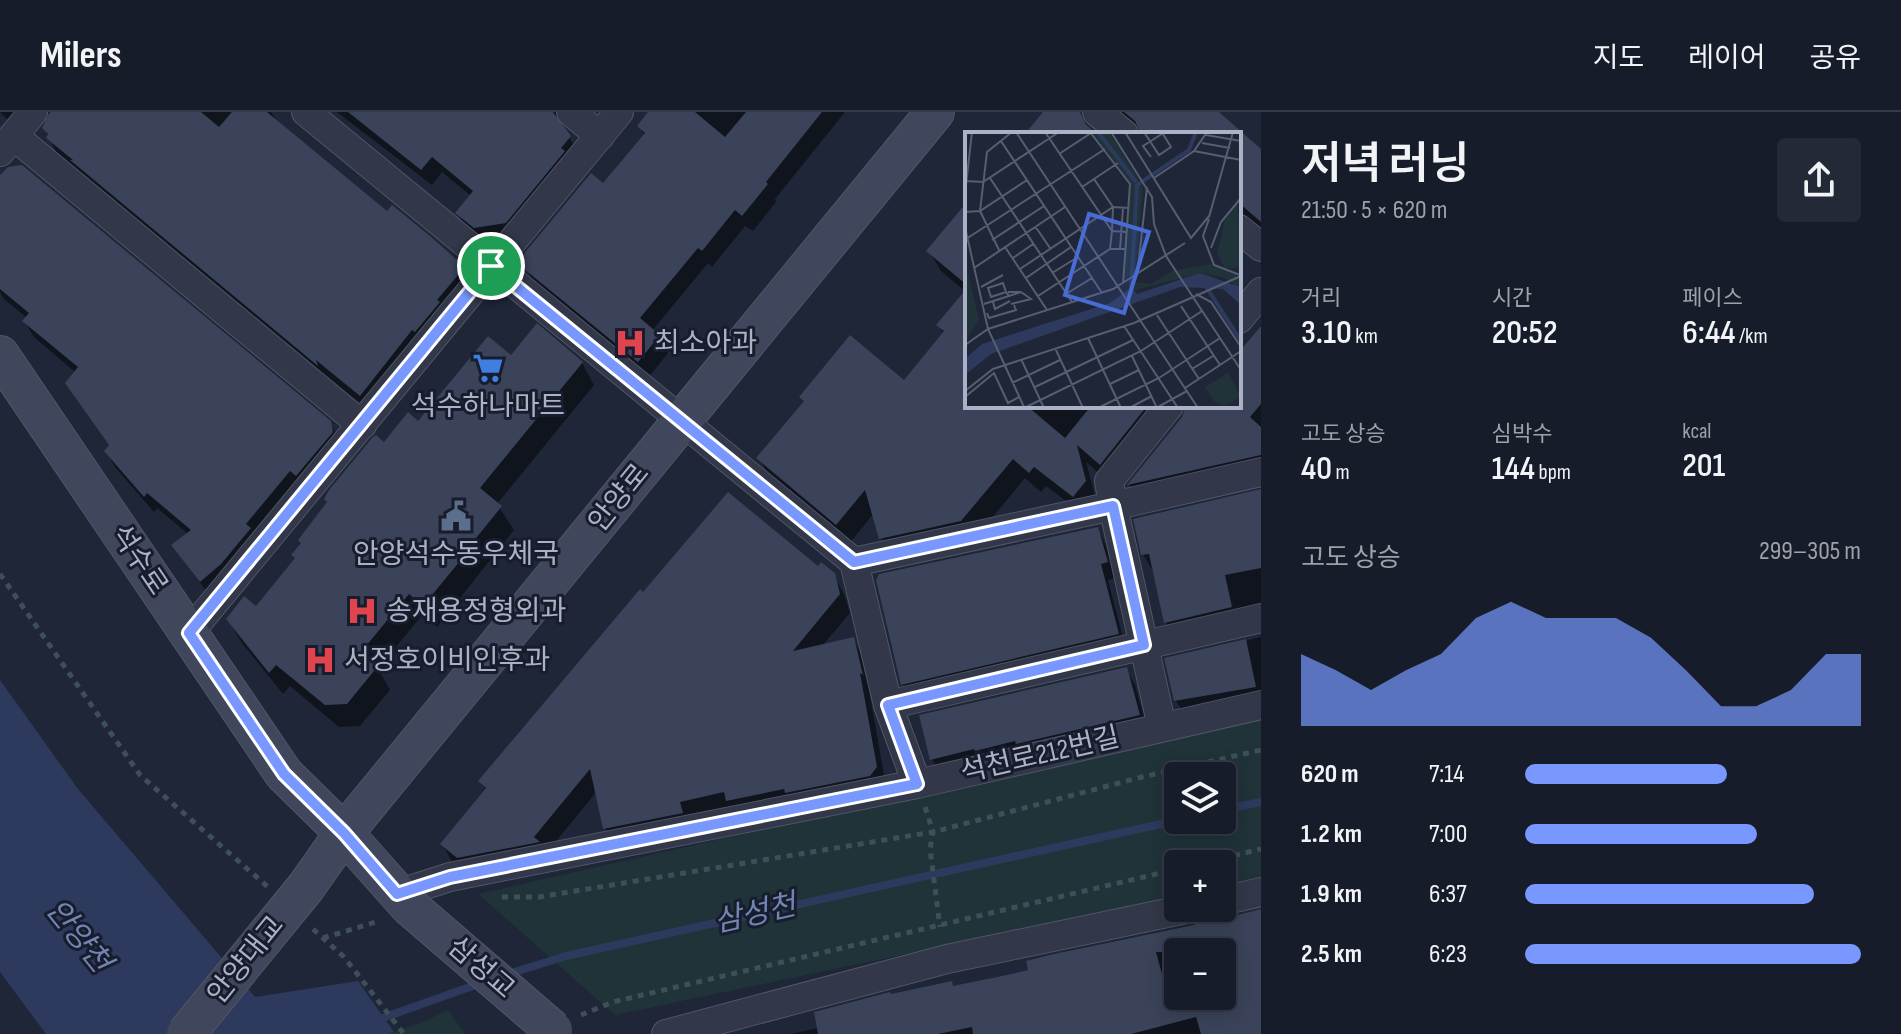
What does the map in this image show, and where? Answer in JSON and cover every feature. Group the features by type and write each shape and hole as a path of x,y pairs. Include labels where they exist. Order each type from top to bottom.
{"street":[{"path":"33,112 7,144 362,425"},
{"path":"306,112 854,562 888,705 917,784"},
{"path":"571,112 600,136"},
{"path":"189,633 619,112"},
{"name":"안양로","path":"292,892 344,833 935,112"},
{"path":"1097,112 1122,132"},
{"path":"1241,231 1261,247"},
{"path":"1241,317 1261,292"},
{"name":"석수로","path":"0,355 284,774 344,833"},
{"path":"1162,727 1109,481 1167,408"},
{"path":"854,562 1261,472"},
{"path":"888,705 1261,618"},
{"name":"석천로212번길","path":"396,907 450,877 917,784 1261,705"},
{"name":"삼성교","path":"344,833 396,907 562,1027"},
{"name":"안양대교","path":"186,1034 292,892"},
{"path":"1236,898 1261,892"},
{"path":"666,1034 947,959 1164,914"}],"path":[{"path":"0,574 140,775 292,892"},
{"path":"498,897 539,897 933,832 1142,777 1261,750"},
{"path":"933,832 931,856 940,925"},
{"path":"1236,855 1261,849"},
{"path":"562,1027 613,1002 1164,872"},
{"path":"323,938 396,907"},
{"path":"311,927 344,957 404,1034"}],"shaded area":[{"path":"1261,717 1261,880 1236,885 1236,850 1164,850 1164,900 615,1015 478,894"},
{"path":"448,1010 465,1034 387,1034 421,1023"}],"water":[{"name":"안양천","path":"0,680 78,789 255,997 358,981 394,1032 46,1034 0,972"}],"building":[{"path":"50,112 201,112 219,127 232,112 267,112 387,211 392,205 430,236 457,260 459,274 437,300 440,302 415,332 412,330 360,396 316,360 318,366 70,160 73,160 46,138 48,134 42,128"},
{"path":"348,112 553,112 571,136 561,148 565,151 506,223 474,228 455,213 473,191 432,157 421,170"},
{"path":"648,112 695,112 725,137 746,112 822,112 742,216 735,210 702,251 698,248 640,318 660,335 638,362 524,269 522,256 591,173 603,183 645,133 637,126"},
{"path":"1043,112 1080,112 1086,125 1095,132 1027,132"},
{"path":"1124,112 1219,112 1261,149 1261,222 1241,205 1241,132 1140,132 1135,121"},
{"path":"22,165 331,421 333,432 296,476 290,471 246,524 251,528 221,564 200,582 171,545 191,530 147,493 144,497 104,451 109,445 65,383 78,367 22,321 29,313 0,289 0,175 8,167"},
{"path":"965,204 965,283 926,251"},
{"path":"965,290 965,408 1029,408 1065,438 1089,408 1145,408 1100,465 1077,445 1086,481 1073,497 1034,467 1029,473 1013,459 961,521 879,539 865,490 836,525 756,458 804,401 799,397 850,335 904,380 944,331 936,325"},
{"path":"537,323 583,362 480,488 502,506 469,550 423,606 409,594 361,652 378,666 347,704 325,705 276,665 269,673 226,619 244,596 256,606 295,558 291,555 301,543 298,540 327,502 324,499 329,490 372,438 376,435 384,442 408,412 418,421 488,336 511,355"},
{"path":"1261,326 1261,404 1250,417 1261,427 1261,455 1127,485 1182,417 1185,408 1241,408 1241,350"},
{"path":"1261,489 1261,568 1225,575 1232,607 1164,623 1149,554 1141,555 1133,519"},
{"path":"728,492 818,566 821,562 835,573 840,594 793,651 854,637 877,767 870,776 785,793 784,789 726,801 724,792 680,802 683,813 603,829 590,769 534,837 540,842 457,858 440,844 486,788 478,781 640,589 643,592"},
{"path":"1098,527 1108,562 1101,564 1119,634 901,685 876,580 879,574"},
{"path":"1246,639 1256,687 1174,701 1164,658"},
{"path":"1127,667 1140,715 930,760 919,715"},
{"path":"1261,909 1261,1034 1201,1034 1196,1017 1131,1034 973,1034 972,1027 938,1034 818,1034 814,1012 890,992 952,981 953,986 1007,975 1028,970 1026,961 1200,922 1236,922 1236,915"}],"waterway":[{"name":"삼성천","path":"1236,807 1261,802"},
{"name":"삼성천","path":"505,975 566,956 1164,823"},
{"name":"삼성천","path":"377,1020 481,983"}],"place":[{"name":"최소아과","path":"630,343"},
{"name":"석수하나마트","path":"488,368"},
{"name":"안양석수동우체국","path":"456,516"},
{"name":"송재용정형외과","path":"362,611"},
{"name":"서정호이비인후과","path":"320,660"}],"route":[{"path":"491,266 854,562 1113,506 1144,645 888,705 917,784 450,877 397,894 344,833 284,774 189,633 491,266"}]}
